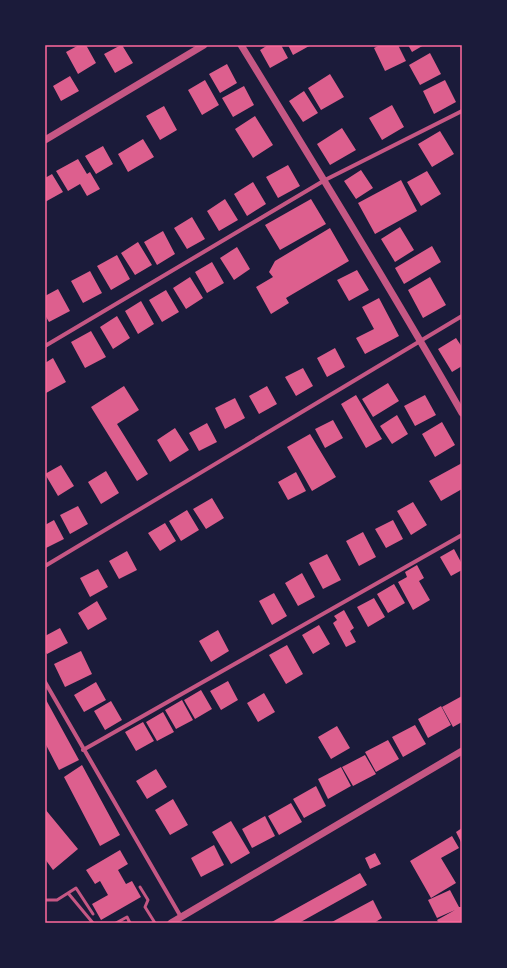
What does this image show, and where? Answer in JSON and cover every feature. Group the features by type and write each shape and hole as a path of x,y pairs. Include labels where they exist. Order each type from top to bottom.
{"street":[{"path":"45,140 204,45"},
{"path":"241,45 325,180 462,413"},
{"path":"45,346 325,180 462,111"},
{"path":"45,566 462,316"},
{"path":"84,750 462,535"},
{"path":"45,682 181,917"},
{"path":"171,923 462,751"}],"lane":[{"path":"140,887 148,900 146,907 155,923"},
{"path":"45,900 57,900 76,888 93,914"},
{"path":"68,893 93,923"},
{"path":"116,923 127,917 130,923"}],"building":[{"path":"79,45 86,45 96,63 78,74 66,52"},
{"path":"121,45 133,63 115,73 104,54"},
{"path":"268,45 281,45 288,58 270,68 260,50"},
{"path":"288,45 311,45 293,55"},
{"path":"380,45 398,45 406,61 385,71 374,48"},
{"path":"408,45 424,45 412,52"},
{"path":"430,53 441,74 420,85 409,65"},
{"path":"227,64 237,83 220,93 209,74"},
{"path":"330,74 344,97 321,110 308,88"},
{"path":"70,76 79,91 61,101 53,86"},
{"path":"205,80 219,105 202,115 188,90"},
{"path":"445,80 456,102 434,114 423,91"},
{"path":"244,86 254,105 233,117 222,98"},
{"path":"304,91 318,113 303,122 289,101"},
{"path":"392,105 404,127 382,140 369,118"},
{"path":"164,106 177,130 160,140 146,116"},
{"path":"255,116 273,145 253,158 235,129"},
{"path":"342,128 356,150 330,165 317,144"},
{"path":"440,131 454,154 432,167 418,144"},
{"path":"143,139 154,157 128,172 118,154"},
{"path":"103,146 113,164 96,174 85,156"},
{"path":"78,159 87,174 90,172 100,189 87,196 80,184 68,191 56,171"},
{"path":"288,165 300,186 278,198 266,177"},
{"path":"361,170 373,188 356,199 344,181"},
{"path":"427,171 441,194 421,206 407,182"},
{"path":"52,174 63,192 45,202 45,178"},
{"path":"401,180 417,211 375,234 358,203"},
{"path":"253,182 266,204 247,216 234,194"},
{"path":"225,199 238,220 219,231 207,211"},
{"path":"311,199 326,224 280,250 265,225"},
{"path":"192,217 205,239 187,249 174,228"},
{"path":"400,227 414,250 395,262 381,239"},
{"path":"330,228 349,261 286,298 289,303 271,314 256,287 273,277 269,272 275,261"},
{"path":"163,231 175,254 157,265 144,242"},
{"path":"138,242 152,265 135,275 121,253"},
{"path":"432,246 441,262 404,284 395,268"},
{"path":"237,247 250,269 234,280 220,258"},
{"path":"117,255 130,279 111,290 97,266"},
{"path":"212,262 224,283 207,293 195,272"},
{"path":"357,270 369,290 349,301 337,280"},
{"path":"90,271 102,293 83,303 71,281"},
{"path":"190,277 203,298 186,309 173,288"},
{"path":"430,277 446,305 423,318 408,290"},
{"path":"58,289 70,311 49,322 45,315 45,296"},
{"path":"166,290 179,312 162,322 149,300"},
{"path":"379,298 399,336 365,354 356,338 374,329 362,307"},
{"path":"141,301 154,324 138,334 125,311"},
{"path":"117,316 130,338 113,349 100,327"},
{"path":"91,331 106,357 85,368 71,342"},
{"path":"456,338 462,347 462,366 452,372 438,349"},
{"path":"335,348 345,367 327,377 317,358"},
{"path":"53,358 66,382 46,393 45,363"},
{"path":"303,368 313,386 296,396 285,377"},
{"path":"388,383 399,401 373,417 362,399"},
{"path":"124,386 139,410 117,424 148,474 137,481 91,407"},
{"path":"267,386 277,404 259,414 249,396"},
{"path":"356,395 382,439 366,448 341,404"},
{"path":"425,395 436,415 415,426 404,406"},
{"path":"235,398 245,418 225,429 215,408"},
{"path":"397,415 408,434 392,444 380,426"},
{"path":"333,420 343,438 325,448 315,429"},
{"path":"442,422 455,445 435,457 422,434"},
{"path":"207,423 217,442 199,451 189,433"},
{"path":"175,428 189,450 170,462 157,440"},
{"path":"310,434 336,477 312,491 287,447"},
{"path":"462,463 462,489 441,501 429,481"},
{"path":"61,465 74,486 58,496 45,474"},
{"path":"106,471 119,493 101,504 88,482"},
{"path":"296,472 306,491 288,500 278,482"},
{"path":"212,498 224,518 206,529 193,509"},
{"path":"413,502 427,525 411,535 397,511"},
{"path":"78,506 88,524 70,534 60,515"},
{"path":"187,510 199,530 181,541 169,521"},
{"path":"54,520 64,539 46,548 45,525"},
{"path":"393,520 403,539 386,548 375,529"},
{"path":"165,523 176,541 160,551 148,533"},
{"path":"363,532 376,557 359,566 346,541"},
{"path":"454,549 462,564 462,570 451,576 440,557"},
{"path":"127,551 137,570 119,579 109,561"},
{"path":"327,554 341,580 323,589 309,563"},
{"path":"417,565 424,578 419,581 430,600 413,610 398,582 407,577 405,572"},
{"path":"98,569 108,587 90,597 80,578"},
{"path":"302,573 315,597 298,606 285,583"},
{"path":"394,584 405,603 388,613 377,594"},
{"path":"274,593 287,616 272,625 259,601"},
{"path":"374,598 385,617 368,627 357,607"},
{"path":"97,601 107,619 88,630 78,613"},
{"path":"344,610 354,628 350,631 356,642 346,647 333,623 337,620 334,616"},
{"path":"319,625 330,644 313,654 302,635"},
{"path":"60,628 68,643 47,654 45,651 45,636"},
{"path":"218,630 229,651 211,662 199,641"},
{"path":"287,645 303,674 286,684 269,655"},
{"path":"81,651 92,674 65,687 54,664"},
{"path":"228,681 238,700 221,710 210,691"},
{"path":"96,682 106,700 84,712 74,695"},
{"path":"201,690 212,709 195,719 184,700"},
{"path":"264,693 275,712 258,722 247,703"},
{"path":"462,696 462,722 453,727 442,707"},
{"path":"45,698 79,760 59,770 45,743"},
{"path":"182,700 193,720 176,729 165,710"},
{"path":"111,701 122,720 105,730 94,711"},
{"path":"441,706 451,725 428,738 418,719"},
{"path":"163,712 174,732 157,741 146,722"},
{"path":"143,722 154,741 136,751 125,732"},
{"path":"415,725 426,744 403,757 392,737"},
{"path":"337,726 350,748 331,759 318,737"},
{"path":"388,740 399,759 376,772 365,752"},
{"path":"365,755 376,774 353,786 342,767"},
{"path":"82,765 120,835 100,846 64,777"},
{"path":"341,767 351,786 328,799 318,779"},
{"path":"156,769 167,787 147,799 136,781"},
{"path":"316,786 326,806 304,818 293,799"},
{"path":"173,799 188,825 170,835 155,810"},
{"path":"291,803 302,822 279,835 268,816"},
{"path":"45,809 78,849 53,870 45,859"},
{"path":"265,816 275,836 252,848 242,829"},
{"path":"231,821 250,853 231,864 212,832"},
{"path":"462,828 462,844 456,832"},
{"path":"452,836 459,848 441,858 456,883 431,898 410,861"},
{"path":"214,845 224,865 201,877 191,858"},
{"path":"120,850 128,864 118,870 126,884 132,881 141,897 101,920 92,904 108,895 100,881 95,884 86,870"},
{"path":"375,853 381,864 370,869 365,858"},
{"path":"360,873 367,885 299,923 270,923"},
{"path":"450,890 459,907 462,907 462,923 439,923 437,920 455,910 437,918 428,900"},
{"path":"373,900 382,918 374,923 330,923"}]}
